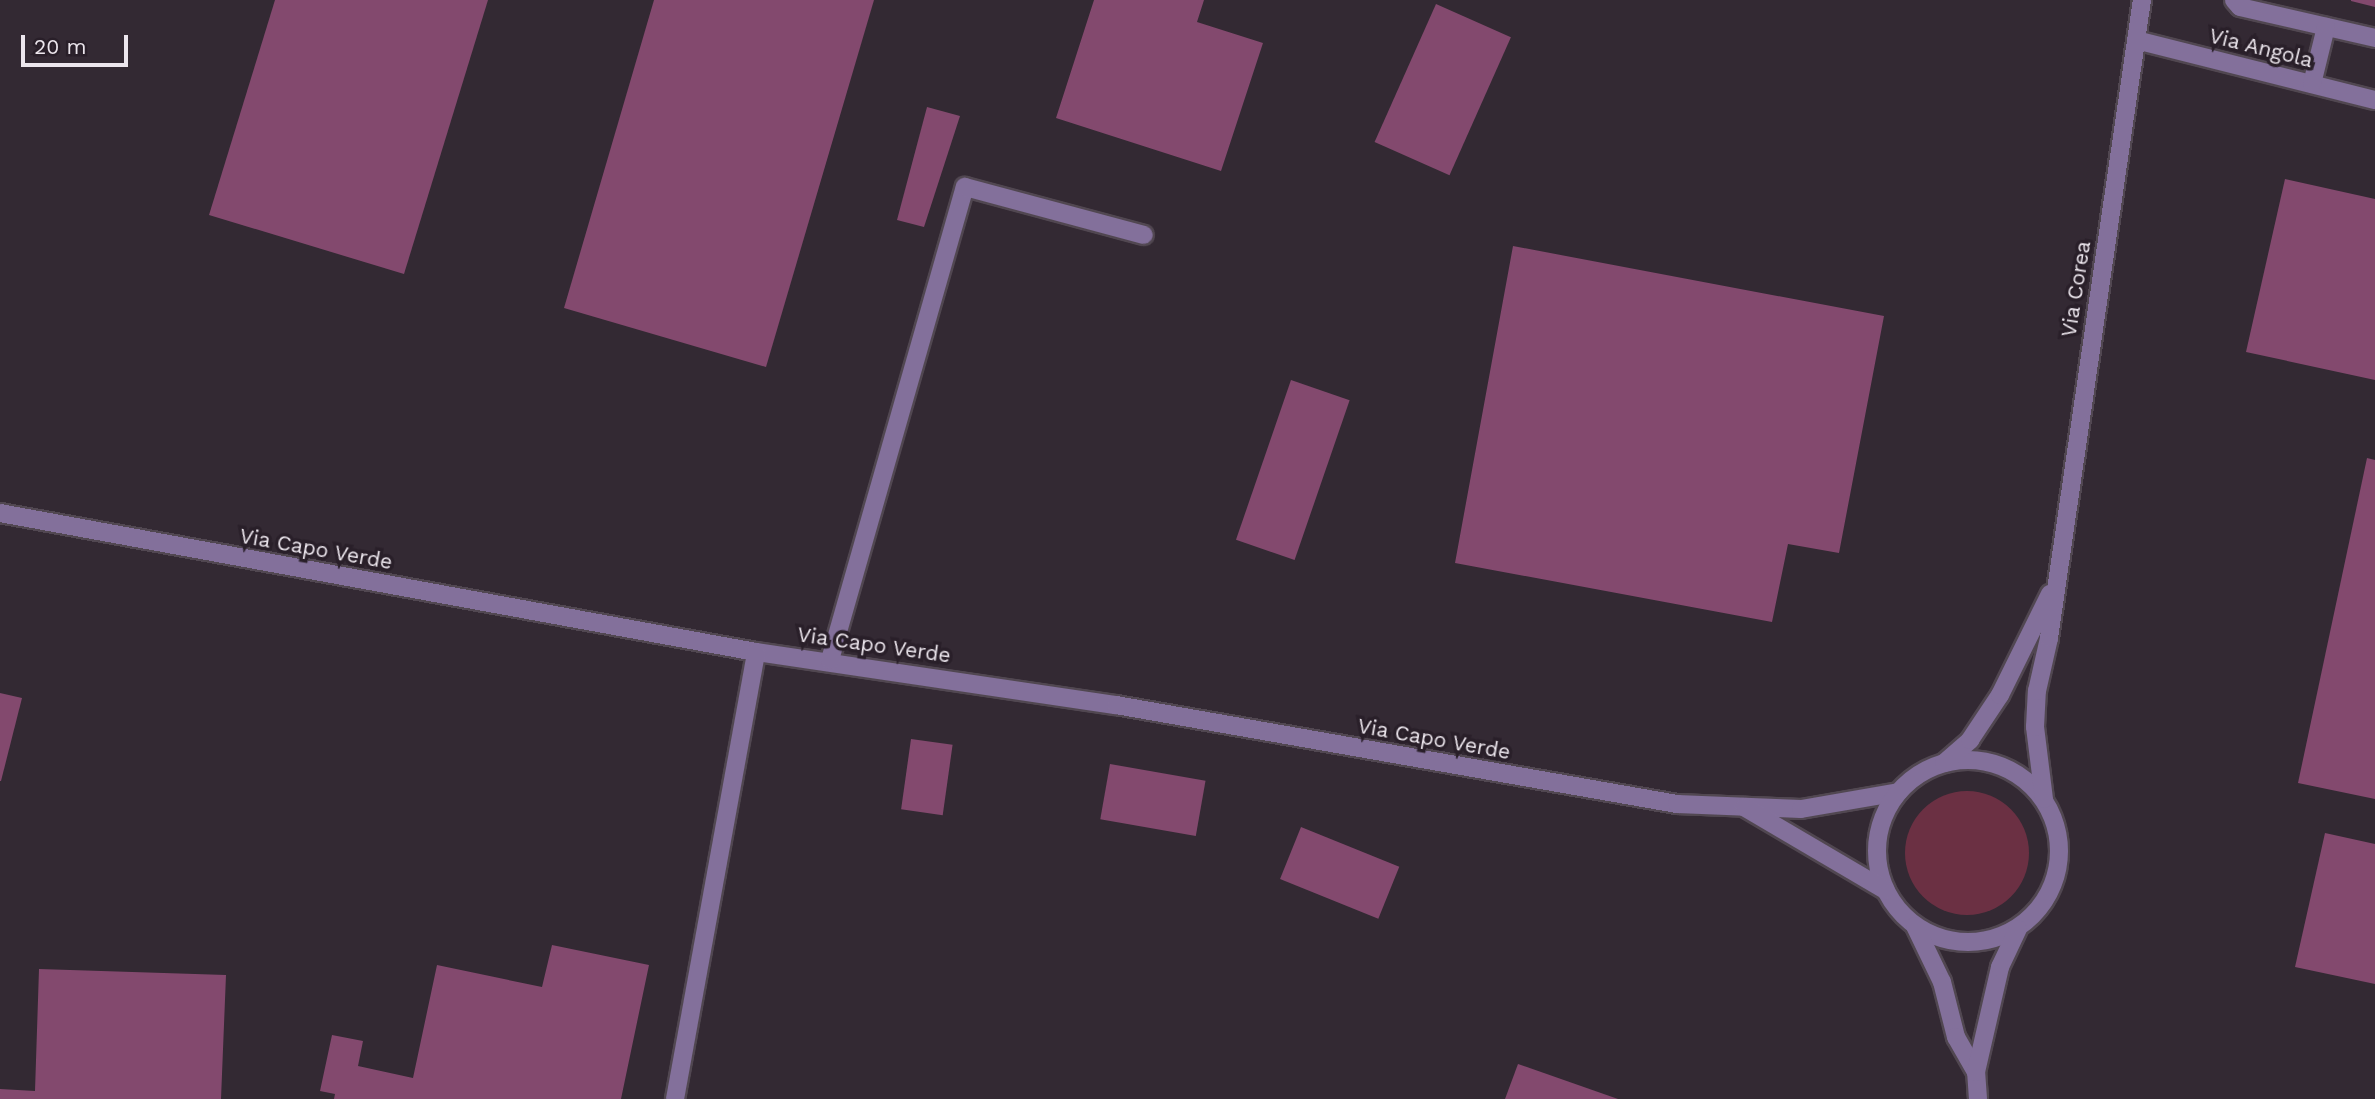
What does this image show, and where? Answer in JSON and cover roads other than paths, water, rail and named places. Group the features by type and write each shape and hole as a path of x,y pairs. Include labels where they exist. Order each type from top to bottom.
{"street":[{"name":"Via Corea","path":"2044,799 2035,727 2142,0"},
{"path":"2234,0 2240,7 2375,38"},
{"path":"2312,84 2326,27"},
{"name":"Via Angola","path":"2136,40 2375,100"},
{"path":"830,660 965,187 1144,235"},
{"name":"Via Capo Verde","path":"0,513 756,652 830,660 1116,705 1677,804 1801,809 1899,792"},
{"path":"1944,763 1970,740 2000,695 2054,585"},
{"path":"675,1099 756,652"},
{"path":"1885,890 1877,859 1877,840 1899,792 1921,773 1944,763 1972,760 2003,766 2026,779 2044,799 2057,825 2060,860 2044,903 2018,929 2000,967 1976,1072 1978,1099"},
{"path":"1744,807 1885,890 1916,926 1942,982 1956,1037 1976,1072"},
{"path":"1916,926 1934,936 1971,943 2018,929"}]}
